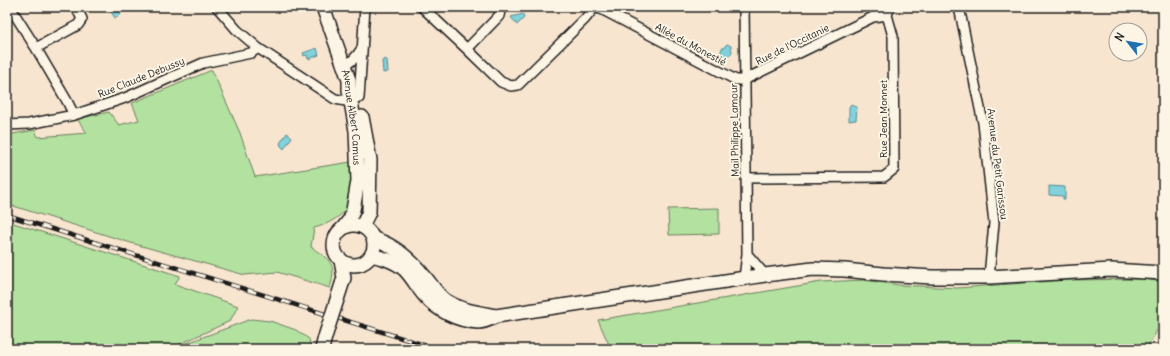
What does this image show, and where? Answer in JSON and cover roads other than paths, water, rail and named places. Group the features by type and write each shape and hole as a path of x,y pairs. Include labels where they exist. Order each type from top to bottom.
{"street":[{"path":"10,7 36,48 74,115"},
{"path":"36,48 78,25 82,19 76,7"},
{"path":"217,7 237,30 258,48 348,88"},
{"name":"Avenue Albert Camus","path":"323,7 348,88 356,132 358,181 350,219 342,228"},
{"path":"348,88 361,72 365,7"},
{"name":"Allée du Monestié","path":"422,7 468,49 501,82 511,86 518,85 585,20 594,8 601,9 736,80 745,80"},
{"path":"468,49 499,16 501,7"},
{"name":"Mail Philippe Lamour","path":"744,7 747,254 744,278"},
{"name":"Avenue du Petit Garissou","path":"959,7 984,131 994,223 989,277"},
{"name":"Rue de l'Occitanie","path":"745,80 873,17 889,11"},
{"name":"Rue Jean Monnet","path":"746,178 884,177 894,169 894,36 889,11"},
{"path":"362,226 369,212 370,160 348,88 349,64 357,56 363,46"},
{"name":"Rue Claude Debussy","path":"7,125 29,124 74,115 125,98 203,63 251,53 258,48"},
{"path":"348,88 361,72"},
{"path":"349,225 362,226 367,229 374,239 372,255 368,260 357,265 346,263 341,260 335,250 334,243 336,237 342,228 349,225"},
{"path":"374,239 380,241 410,260 438,294 454,306 496,316"},
{"path":"747,254 765,275"},
{"path":"372,255 397,263 405,270 424,296 441,310 464,320 479,322 496,316 744,278 813,269 932,277 989,277 1111,270 1163,273"},
{"path":"323,343 343,281 341,260"},
{"path":"343,281 357,265"}],"water":[{"path":"108,7 117,7 121,14 115,18"},
{"path":"523,14 524,18 517,25 511,17"},
{"path":"727,44 731,46 732,52 726,59 721,59 720,54 722,48 724,48"},
{"path":"317,48 319,55 308,59 307,55 304,56 303,53"},
{"path":"384,59 387,60 388,72 383,73 382,61"},
{"path":"851,104 857,107 856,120 849,121 849,107"},
{"path":"287,133 292,137 284,149 280,143"},
{"path":"1049,186 1065,187 1065,199 1063,199 1063,196 1049,195"}],"railway":[{"path":"7,215 437,349"}]}
